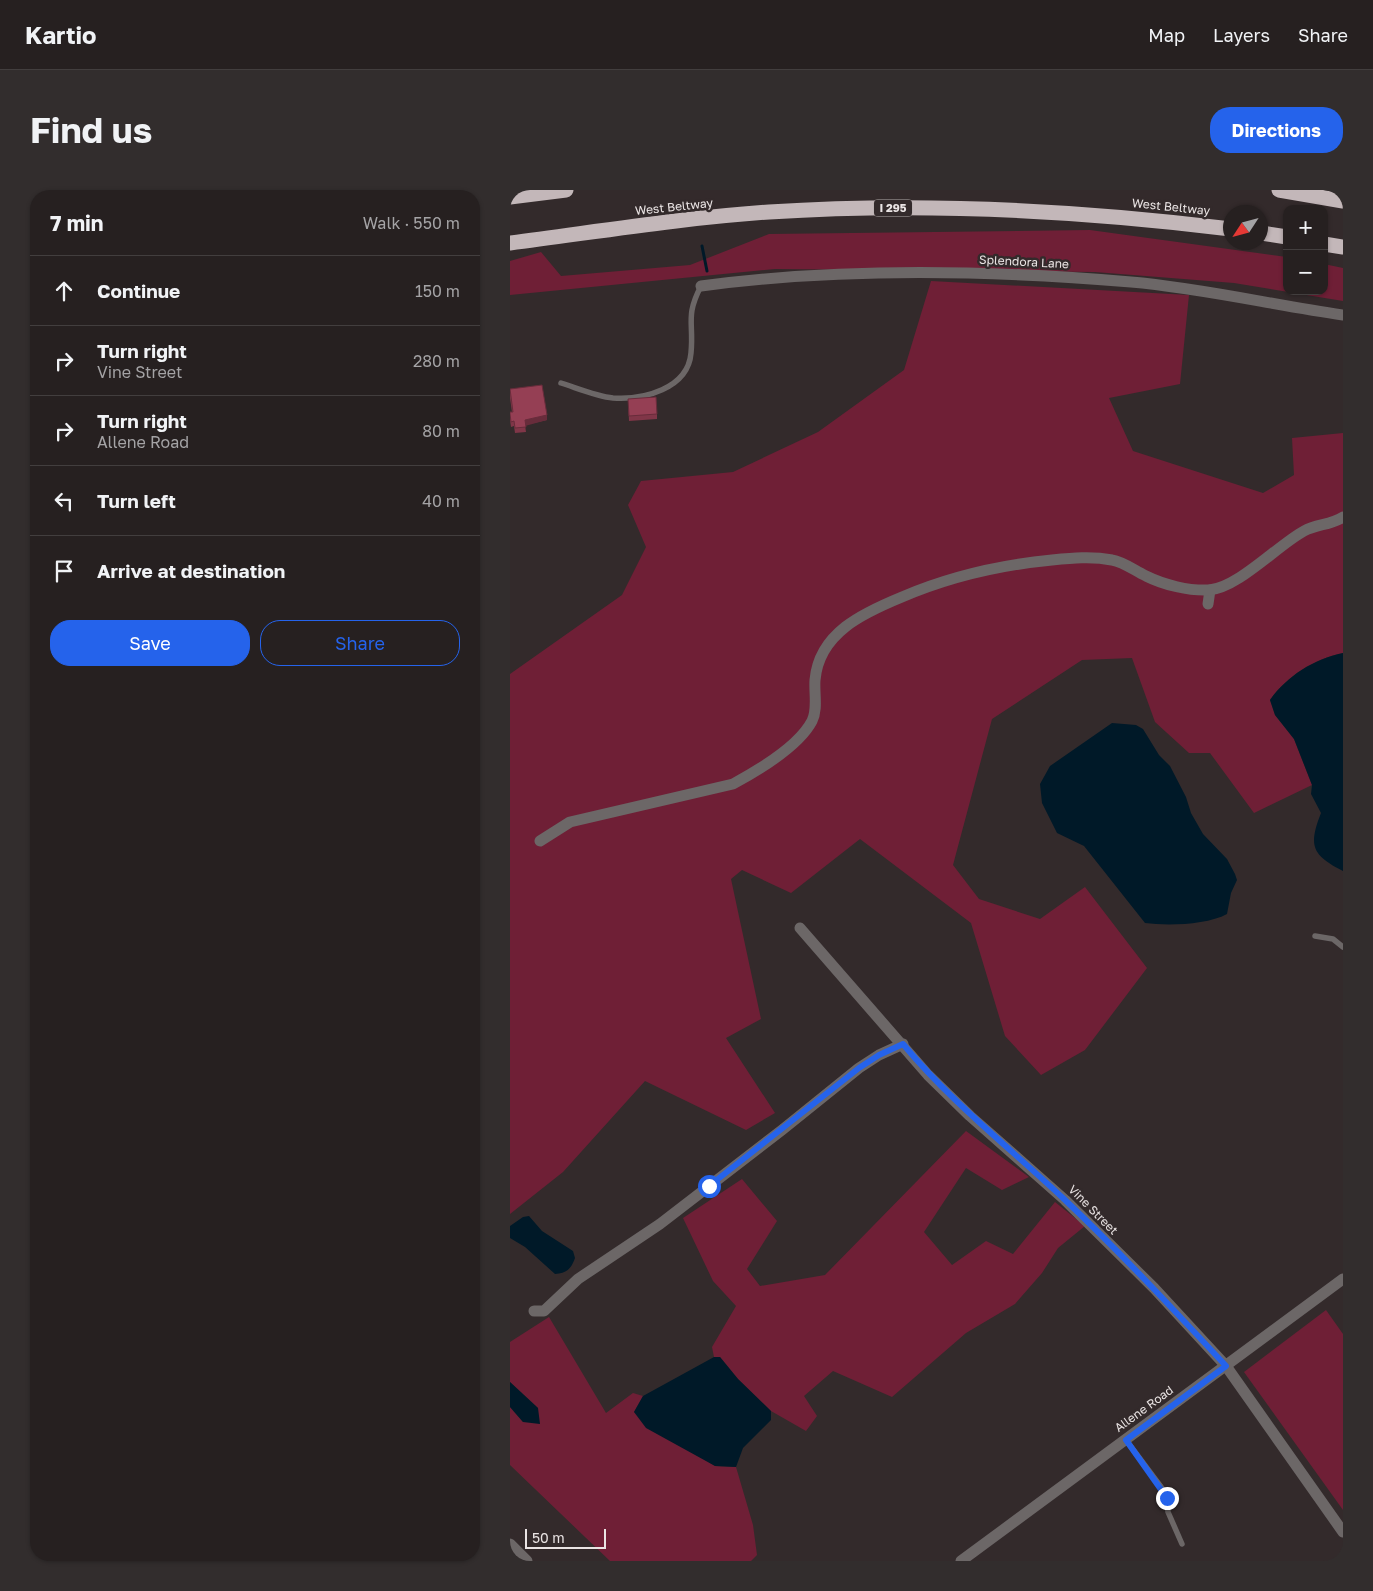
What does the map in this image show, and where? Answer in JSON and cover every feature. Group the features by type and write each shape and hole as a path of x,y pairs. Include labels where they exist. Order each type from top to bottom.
{"highway":[{"path":"1278,190 1343,201"},
{"path":"510,197 561,191"},
{"name":"West Beltway","path":"510,243 652,223 768,212 888,208 1046,211 1148,218 1223,228"},
{"path":"1268,234 1283,236"},
{"path":"1328,245 1343,247"}],"street":[{"name":"Splendora Lane","path":"701,286 763,278 930,273 1022,275 1132,282 1343,315"},
{"path":"540,840 570,822 733,784 748,776 804,734 813,719 818,662 828,642 840,629 878,607 936,583 1009,564 1094,558 1114,560 1148,577 1175,585 1210,590 1235,580 1305,530 1336,522 1343,517"},
{"path":"1208,604 1210,590"},
{"name":"Vine Street","path":"800,928 903,1044 928,1075 970,1116 1065,1200 1154,1288 1226,1366 1343,1532"},
{"path":"534,1311 544,1311 578,1279 660,1224 859,1068 879,1055 903,1044"},
{"name":"Allene Road","path":"964,1560 1343,1279"},
{"path":"510,1544 526,1561"}],"lane":[{"path":"561,383 613,398 654,394 671,386 686,369 692,354 692,304 701,286"},
{"path":"1315,936 1333,939 1343,947"},
{"path":"1126,1440 1136,1456 1164,1491 1167,1498 1168,1512 1182,1544"}],"shaded area":[{"path":"1090,230 1223,248 1223,250 1283,256 1283,291 1234,283 1095,272 775,269 510,295 510,261 541,252 561,276 690,265 769,234"},
{"path":"1328,265 1343,268 1343,301 1307,295 1328,295"},
{"path":"931,281 1189,295 1180,384 1109,398 1133,451 1263,493 1294,475 1292,438 1343,433 1343,653 1322,659 1302,670 1284,683 1270,700 1275,715 1294,739 1312,785 1254,813 1210,753 1189,753 1155,722 1132,658 1082,660 992,719 953,865 979,899 1040,919 1085,887 1147,968 1085,1050 1041,1075 1005,1036 971,923 860,839 791,893 742,870 731,879 761,1019 726,1038 775,1113 746,1130 645,1081 563,1172 510,1214 510,674 622,595 646,547 628,505 641,481 733,472 818,432 904,370"},
{"path":"966,1131 1029,1177 1002,1190 966,1168 924,1232 952,1265 986,1241 1013,1254 1055,1202 1085,1226 1058,1248 1042,1273 1015,1304 966,1333 892,1397 833,1371 804,1396 817,1416 806,1431 771,1411 738,1379 720,1357 714,1357 712,1347 736,1306 713,1281 683,1218 742,1179 777,1221 747,1269 760,1286 825,1275"},
{"path":"1326,1310 1343,1334 1343,1510 1244,1372"},
{"path":"549,1317 606,1413 633,1393 643,1396 634,1412 715,1466 736,1467 753,1525 757,1555 751,1561 610,1561 510,1465 510,1407 523,1422 538,1408 510,1382 510,1342"}],"water":[{"path":"1343,653 1343,871 1325,860 1316,848 1314,842 1315,834 1321,813 1311,794 1312,785 1294,739 1275,715 1270,700 1284,683 1302,670 1312,664"},
{"path":"1112,723 1136,725 1143,729 1159,755 1170,766 1186,797 1191,813 1203,834 1227,859 1237,880 1231,893 1227,914 1219,918 1187,924 1145,923 1084,846 1057,833 1042,803 1040,784 1050,766"},
{"path":"529,1216 542,1231 573,1251 575,1258 568,1270 555,1274 525,1247 510,1238 510,1226 523,1217"},
{"path":"714,1357 720,1357 738,1379 771,1411 771,1420 743,1448 736,1467 715,1466 646,1428 634,1412 643,1396"},
{"path":"510,1382 538,1408 540,1424 523,1422 510,1407"}],"building":[{"path":"542,385 547,415 525,420 526,427 515,428 514,421 511,422 510,412 513,412 510,389"},
{"path":"656,397 657,414 629,416 628,399"}],"waterway":[{"path":"702,246 707,271"}],"route":[{"path":"709,1186 859,1068 879,1055 903,1044 928,1075 970,1116 1065,1200 1154,1288 1226,1366 1126,1440 1136,1456 1164,1491 1167,1498"}]}
